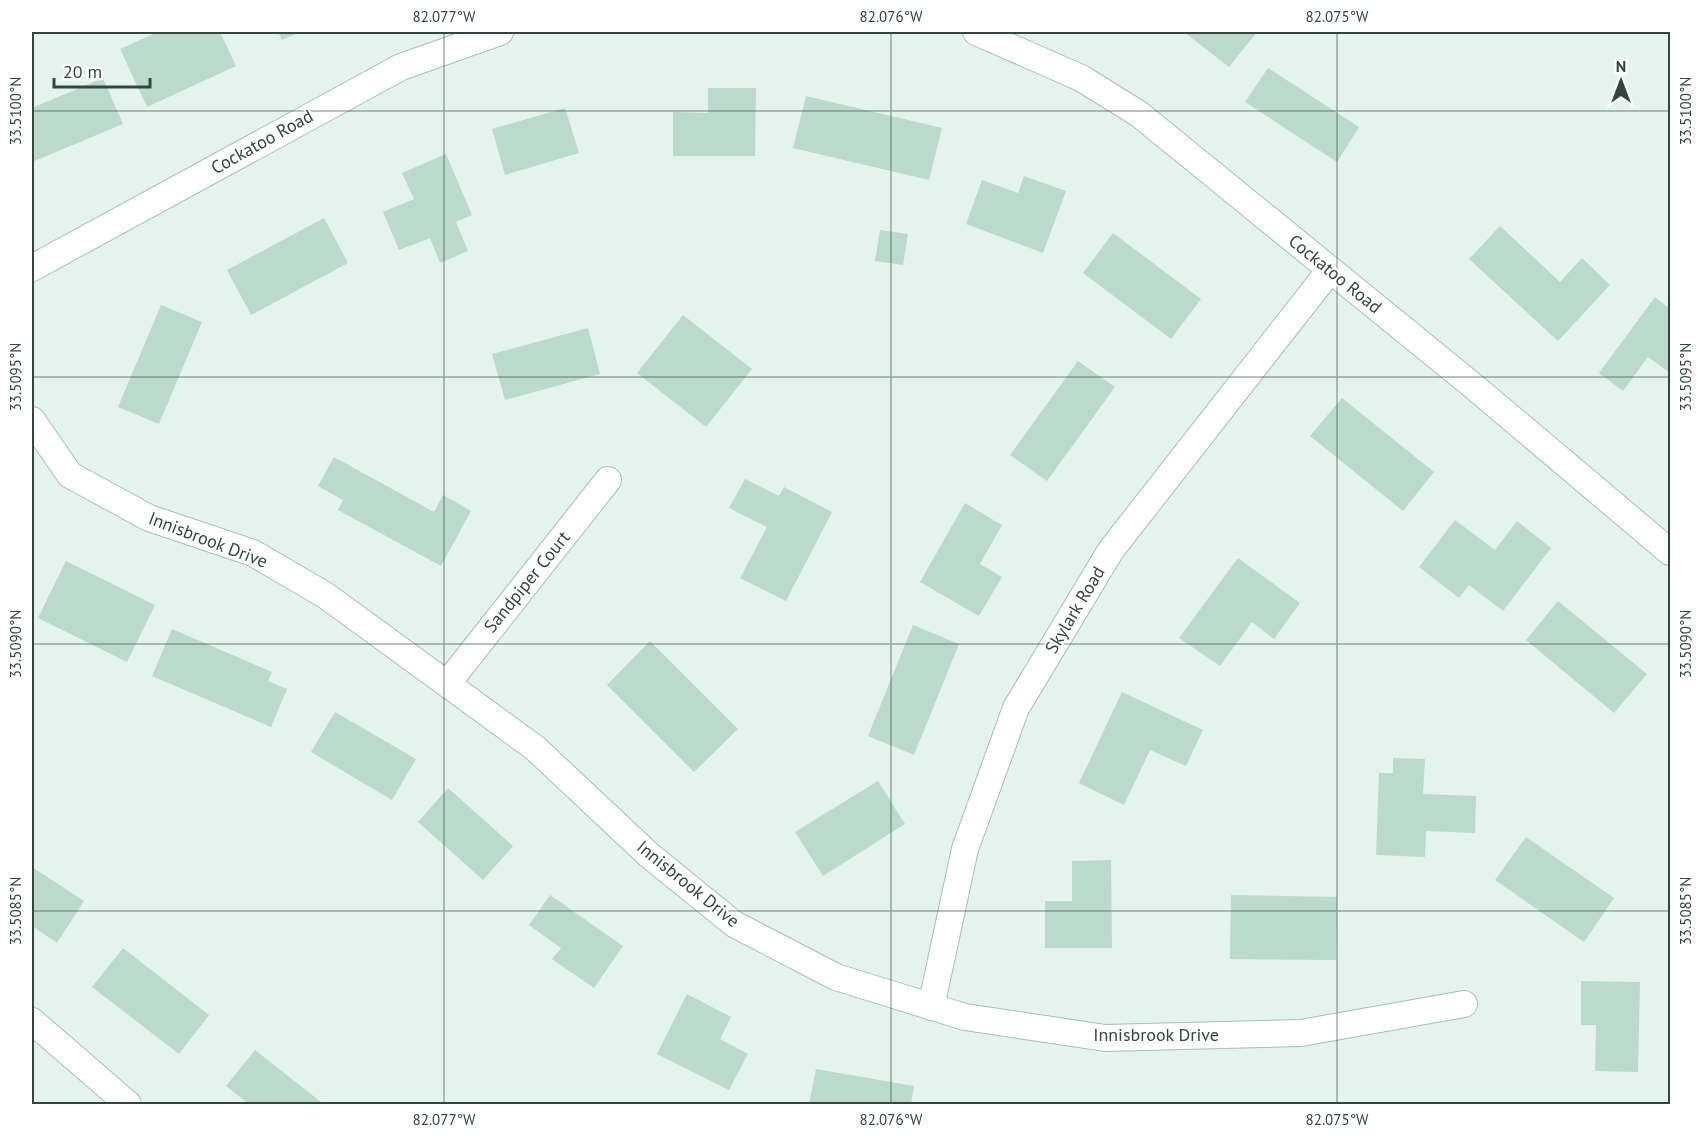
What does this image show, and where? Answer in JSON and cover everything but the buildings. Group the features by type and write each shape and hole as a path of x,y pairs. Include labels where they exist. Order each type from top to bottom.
{"street":[{"name":"Cockatoo Road","path":"32,268 401,67 500,32"},
{"name":"Cockatoo Road","path":"976,32 1081,78 1139,114 1671,552"},
{"name":"Skylark Road","path":"931,1007 965,849 1016,708 1111,550 1330,270"},
{"name":"Innisbrook Drive","path":"32,420 70,475 149,518 253,553 325,595 535,748 649,855 734,924 836,977 965,1017 1105,1038 1301,1033 1464,1004"},
{"name":"Sandpiper Court","path":"447,684 608,480"},
{"path":"32,1021 128,1104"}]}
